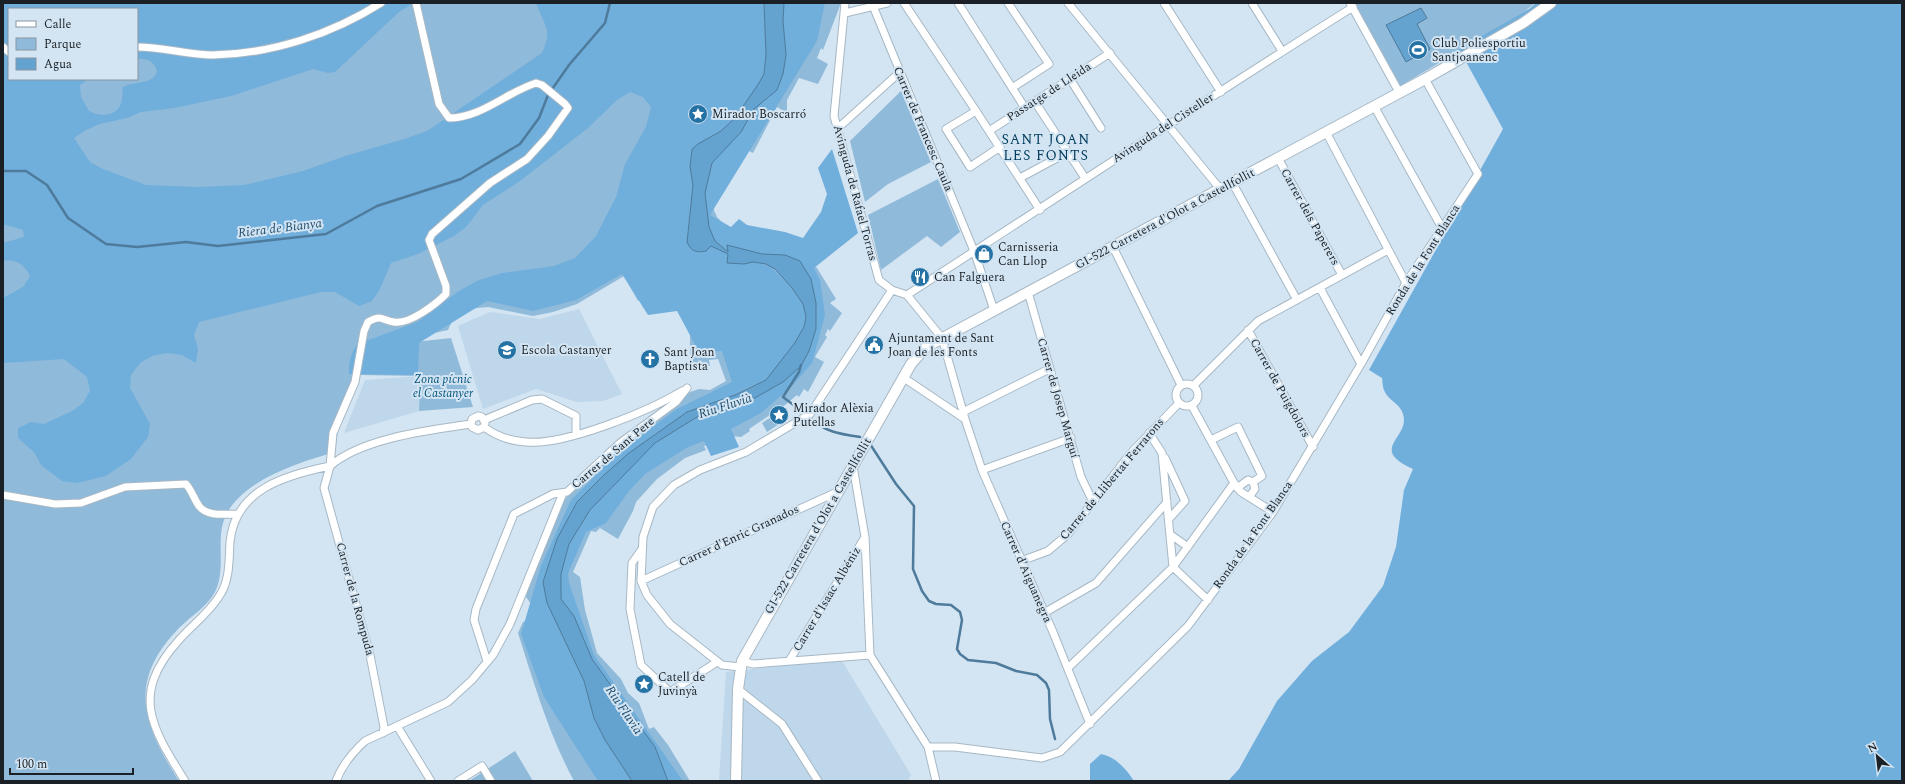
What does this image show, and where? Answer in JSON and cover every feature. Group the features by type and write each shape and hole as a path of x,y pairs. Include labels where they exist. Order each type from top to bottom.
{"street":[{"path":"138,47 151,47 212,55 257,51 290,45 364,14 381,3"},
{"name":"Carrer de la Rompuda","path":"383,733 384,727 370,655 324,488 330,466 333,433 355,382 364,331 368,322 375,318 383,317 394,322 407,321 438,302 446,294 446,286 429,240 432,234 490,183 527,159 548,136 568,108 542,85 536,82 524,86 506,98 459,118 449,118 438,104 416,3"},
{"name":"Avinguda de Rafael Torras","path":"845,3 834,116 878,280 892,290 907,295"},
{"path":"845,13 886,3"},
{"path":"904,3 1040,210"},
{"path":"958,3 1025,108"},
{"path":"1008,3 1048,64 1012,88"},
{"path":"1068,3 1221,190"},
{"path":"1164,3 1221,92"},
{"path":"1252,3 1282,51"},
{"name":"GI-522 Carretera d'Olot a Castellfollit","path":"736,781 738,689 741,664 837,492 911,364 926,347 1233,184 1278,158 1425,79 1523,23 1551,3"},
{"path":"1352,5 1399,92"},
{"name":"Avinguda del Cisteller","path":"907,295 1040,210 1085,178 1221,92 1352,5"},
{"name":"Carrer de Francesc Caula","path":"873,6 974,251 994,310"},
{"name":"Passatge de Lleida","path":"989,131 1110,53"},
{"path":"837,129 900,72"},
{"path":"1070,79 1102,128"},
{"name":"Ronda de la Font Blanca","path":"928,747 955,746 1042,758 1060,752 1188,626 1208,600 1272,512 1361,364 1406,283 1478,174 1425,79"},
{"path":"1035,102 1085,178"},
{"path":"1374,106 1442,228"},
{"path":"976,111 946,129 970,166 1000,148"},
{"path":"1326,132 1406,283"},
{"path":"1020,178 1068,152"},
{"name":"Carrer dels Paperers","path":"1278,158 1342,275"},
{"path":"1233,184 1297,300"},
{"path":"1113,247 1181,385"},
{"path":"1194,386 1258,321 1388,250"},
{"path":"1320,288 1361,364"},
{"path":"870,655 722,665 670,624 647,595 641,581 642,549 643,537 653,506 674,485 700,470 746,452 810,414 892,290"},
{"name":"Carrer de Josep Marguí","path":"1028,292 1081,477 1093,502"},
{"path":"907,295 942,338"},
{"name":"Carrer de Puigdolors","path":"1248,330 1312,447"},
{"name":"Carrer d'Aiguanegra","path":"942,338 964,416 982,470 1068,668 1090,724"},
{"path":"904,378 964,416 1049,369"},
{"path":"1188,383 1194,386 1199,392 1198,400 1192,406 1186,406 1179,403 1176,397 1177,390 1181,385 1188,383"},
{"name":"Carrer de Sant Pere","path":"486,661 474,620 476,609 514,514 553,494 567,492 620,443 676,402 687,388 650,409 576,434"},
{"path":"471,424 472,419 476,416 482,417 484,423 496,436 527,442 565,438 576,434 576,416 542,399 532,400 484,423 478,430 472,427 471,424"},
{"name":"Carrer de Llibertat Ferrarons","path":"1021,561 1048,551 1068,534 1149,433 1179,403"},
{"path":"1192,406 1236,485 1248,497 1272,512"},
{"path":"185,781 160,740 153,722 150,704 155,675 162,660 220,595 226,582 230,538 237,514 252,495 277,480 330,466 341,457 359,449 409,434 471,424"},
{"path":"1211,440 1238,428 1262,476 1253,482"},
{"path":"1149,433 1162,453 1185,501 1169,519"},
{"path":"982,470 1071,438"},
{"path":"1162,453 1173,567 1208,600"},
{"path":"853,466 865,536 870,655 928,747 936,781"},
{"path":"1068,668 1173,567 1236,485 1248,480 1253,482"},
{"path":"1248,497 1255,489 1253,482"},
{"path":"3,495 55,504 81,503 125,488 186,484 199,507 205,511 214,514 237,514"},
{"name":"Carrer d'Enric Granados","path":"641,581 837,492"},
{"path":"336,781 346,762 357,748 365,741 448,702 472,680 493,654 510,624 563,493"},
{"path":"1044,613 1096,583 1167,502"},
{"path":"1171,535 1188,547"},
{"name":"Carrer d'Isaac Albéniz","path":"789,661 865,536"},
{"path":"642,549 632,563 630,609 641,665 670,692 717,662"},
{"path":"738,689 782,724 818,781"},
{"path":"397,726 430,781"},
{"path":"458,781 482,766 491,781"}],"shaded area":[{"path":"3,3 414,3 399,12 335,72 328,73 313,69 231,96 174,108 141,112 127,118 100,124 86,130 74,138 90,162 103,169 146,185 199,187 244,185 303,171 345,156 427,131 542,53 547,38 547,32 536,3 764,3 766,55 764,74 735,118 721,131 692,149 690,167 693,185 687,238 711,246 728,254 727,263 744,264 753,262 770,266 792,288 803,304 806,313 804,327 787,355 766,380 747,388 629,453 557,539 556,620 561,634 581,672 594,718 607,743 632,781 598,781 544,697 521,634 541,566 571,500 621,450 677,409 732,382 722,351 699,352 677,311 648,315 622,274 576,300 533,311 487,301 419,343 418,375 349,374 349,370 352,354 358,344 417,322 459,291 479,280 502,273 554,266 575,258 596,236 616,197 625,164 646,127 651,107 643,97 630,92 617,100 588,128 520,181 483,205 466,227 454,236 418,254 391,263 380,289 372,301 359,306 335,292 321,292 199,322 194,335 198,349 196,363 182,355 167,353 152,356 140,363 131,375 130,388 150,424 148,437 131,459 106,476 77,483 62,481 41,465 34,452 18,438 18,428 31,422 44,424 72,411 83,403 90,391 87,377 64,359 3,363 3,298 23,287 30,276 19,263 7,260 3,261 3,243 24,237 23,230 3,224"},
{"path":"784,3 825,3 817,41 710,215 731,227 739,219 747,225 785,232 803,238 821,212 827,194 818,168 832,149 858,233 814,268 820,280 825,315 812,363 791,387 761,413 731,429 739,447 711,456 704,441 688,447 645,474 629,491 606,523 586,532 568,573 569,583 594,655 683,781 668,781 655,747 592,659 574,616 560,599 561,574 569,544 590,510 655,443 697,417 718,414 753,399 816,329 785,255 762,254 728,245 728,252 715,241 709,227 705,193 712,163 741,132 754,109 777,90 783,74 786,55 783,21"},
{"path":"1536,3 1902,3 1902,781 1228,781 1239,769 1277,701 1312,661 1349,632 1383,586 1396,547 1404,490 1413,469 1400,462 1393,455 1392,449 1394,443 1404,422 1403,414 1399,407 1386,394 1383,387 1382,378 1369,370 1503,129 1459,49 1529,9"},
{"path":"579,309 622,394 603,401 577,402 536,389 483,409 458,326 490,312 540,319"},
{"path":"420,376 419,411 344,433 365,380"},
{"path":"841,659 911,775 908,781 719,781 726,672"},
{"path":"1101,754 1120,764 1134,781 1090,781 1090,764"}],"green space":[{"name":"Zona pícnic el Castanyer","path":"3,3 841,3 823,50 821,48 817,58 828,64 818,84 799,78 787,100 787,113 777,107 753,153 737,145 713,208 717,217 727,227 796,244 817,268 836,299 830,303 842,313 830,331 828,329 825,335 827,337 815,357 824,362 808,392 804,389 799,397 797,395 785,405 749,429 750,431 741,437 731,436 704,446 706,450 685,458 657,479 636,502 633,511 618,539 600,528 596,532 591,531 573,572 580,577 585,610 597,653 621,679 628,693 639,703 649,729 654,727 668,745 690,781 574,781 557,746 536,690 518,633 523,622 526,621 531,604 526,597 527,591 561,506 570,492 620,446 690,392 699,389 710,390 726,381 718,359 709,360 710,366 690,366 690,316 661,288 638,301 624,276 577,304 553,312 533,316 488,307 477,308 455,315 448,330 370,347 451,338 473,407 419,411 420,376 359,375 338,430 335,452 303,462 268,477 238,498 228,512 222,527 221,568 215,592 208,602 180,627 163,647 152,666 147,684 146,702 149,721 166,760 179,781 3,781"},
{"name":"Club Poliesportiu Santjoanenc","path":"1350,3 1535,3 1524,12 1397,88"},
{"path":"901,91 931,162 888,184 865,202 850,141"},
{"path":"938,179 960,232 941,247 927,236 881,270 868,215"},
{"path":"782,410 788,418 767,432 762,423"},
{"path":"515,751 533,781 469,781"}],"water":[{"name":"Riu Fluvià","path":"764,3 784,3 783,21 786,55 783,74 777,90 754,109 741,132 712,163 705,193 709,227 715,241 728,252 727,245 762,254 785,255 800,261 811,279 816,303 816,329 809,351 801,366 783,382 753,399 717,414 697,417 655,443 590,510 569,544 561,574 561,599 574,616 592,659 655,747 668,781 632,781 605,740 594,718 584,681 547,603 543,582 557,539 577,502 604,475 629,453 687,412 735,395 766,380 794,344 804,327 806,317 803,304 792,288 775,269 766,264 753,262 744,264 727,263 728,254 711,246 706,251 699,252 692,249 687,242 693,185 690,167 692,149 721,131 735,118 764,74 766,55"},
{"path":"1421,8 1427,18 1417,24 1430,49 1406,62 1386,25"}],"waterway":[{"name":"Riera de Bianya","path":"3,171 26,171 47,185 68,218 106,244 137,247 186,242 218,246 326,234 377,206 461,179 520,144 539,118 548,95 569,65 605,23 610,3"},
{"path":"801,365 799,372 783,397 804,413"},
{"path":"810,418 827,429 860,437"},
{"path":"870,444 896,484 914,506 913,569 922,591 929,601 936,604 951,605 960,612 962,620 957,649 960,654 968,660 996,663 1016,671 1037,675 1046,683 1049,690 1050,719 1055,739"}],"place":[{"name":"Club Poliesportiu Santjoanenc","path":"1418,50"},
{"name":"Mirador Boscarró","path":"698,114"},
{"name":"Carnisseria Can Llop","path":"984,254"},
{"name":"Can Falguera","path":"920,277"},
{"name":"Ajuntament de Sant Joan de les Fonts","path":"874,345"},
{"name":"Escola Castanyer","path":"507,350"},
{"name":"Sant Joan Baptista","path":"650,359"},
{"name":"Mirador Alèxia Putellas","path":"779,415"},
{"name":"Catell de Juvinyà","path":"644,684"}],"district":[{"name":"SANT JOAN LES FONTS","path":"1046,148"}]}
